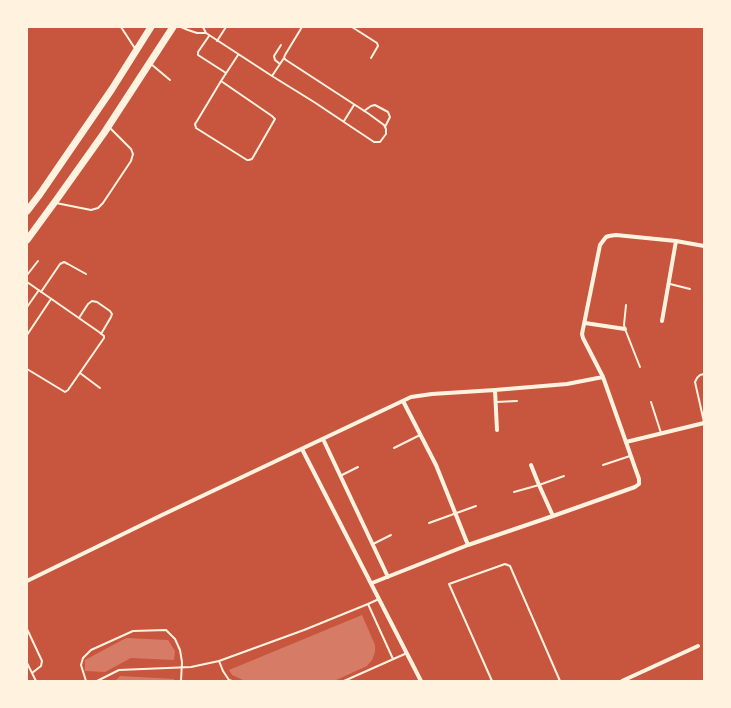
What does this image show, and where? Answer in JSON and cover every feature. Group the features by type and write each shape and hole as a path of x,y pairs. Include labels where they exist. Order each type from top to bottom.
{"highway":[{"path":"27,211 112,90 151,27"},
{"path":"27,240 109,127 173,27"}],"street":[{"path":"372,583 468,545 638,486 640,482 603,377 582,334 600,245 606,237 616,235 676,241 704,246"},
{"path":"662,321 676,241"},
{"path":"585,323 625,329"},
{"path":"27,581 411,397 432,394 567,384 603,377"},
{"path":"495,390 496,430"},
{"path":"403,401 436,465 468,545"},
{"path":"626,442 704,422"},
{"path":"323,439 388,577"},
{"path":"302,449 422,681"},
{"path":"531,464 553,516"},
{"path":"622,681 698,646"}],"lane":[{"path":"121,27 136,50"},
{"path":"181,27 197,33 206,33"},
{"path":"203,27 209,36 238,55 314,102 374,142 380,142 384,137 385,127 390,117 388,112 375,105 364,111"},
{"path":"217,41 226,27"},
{"path":"272,76 302,27"},
{"path":"352,27 377,43 378,46 371,58"},
{"path":"209,36 198,52 198,55 226,73"},
{"path":"280,64 275,60 274,56 281,46"},
{"path":"221,81 276,119 252,159 247,160 196,128 195,124 221,81 238,55"},
{"path":"284,58 364,111 385,127"},
{"path":"150,63 170,80"},
{"path":"344,122 354,105"},
{"path":"54,203 91,210 98,208 103,203 131,161 133,154 130,148 109,127"},
{"path":"27,275 38,261"},
{"path":"27,307 60,264 64,262 86,274"},
{"path":"27,282 104,336 104,340 68,390 65,392 27,370"},
{"path":"668,284 690,289"},
{"path":"27,335 51,299"},
{"path":"79,318 88,304 92,301 110,311 112,314 111,317 101,334"},
{"path":"626,305 624,325 640,367"},
{"path":"80,373 100,388"},
{"path":"704,374 700,375 695,382 704,422"},
{"path":"495,402 518,401"},
{"path":"651,402 662,434"},
{"path":"394,448 421,434"},
{"path":"603,465 631,456"},
{"path":"340,476 358,467"},
{"path":"514,492 564,476"},
{"path":"429,523 476,506"},
{"path":"373,544 391,536"},
{"path":"492,681 448,584 505,564 510,566 560,681"},
{"path":"97,681 119,670 191,667 219,661 304,630 380,599"},
{"path":"368,604 393,659"},
{"path":"27,630 42,661 41,666 32,672"},
{"path":"86,681 81,665 83,658 91,650 133,632 166,630 175,639 180,650 182,662 181,681"},
{"path":"344,681 407,653"},
{"path":"219,661 223,671 229,680 232,681"},
{"path":"27,663 36,681"}],"building":[{"path":"362,615 375,645 375,652 372,660 367,666 334,681 245,681 232,675 229,670"},
{"path":"126,638 168,640 175,651 174,660 131,658 105,672 85,671 85,660"},
{"path":"120,676 174,679 174,681 115,681"}]}
